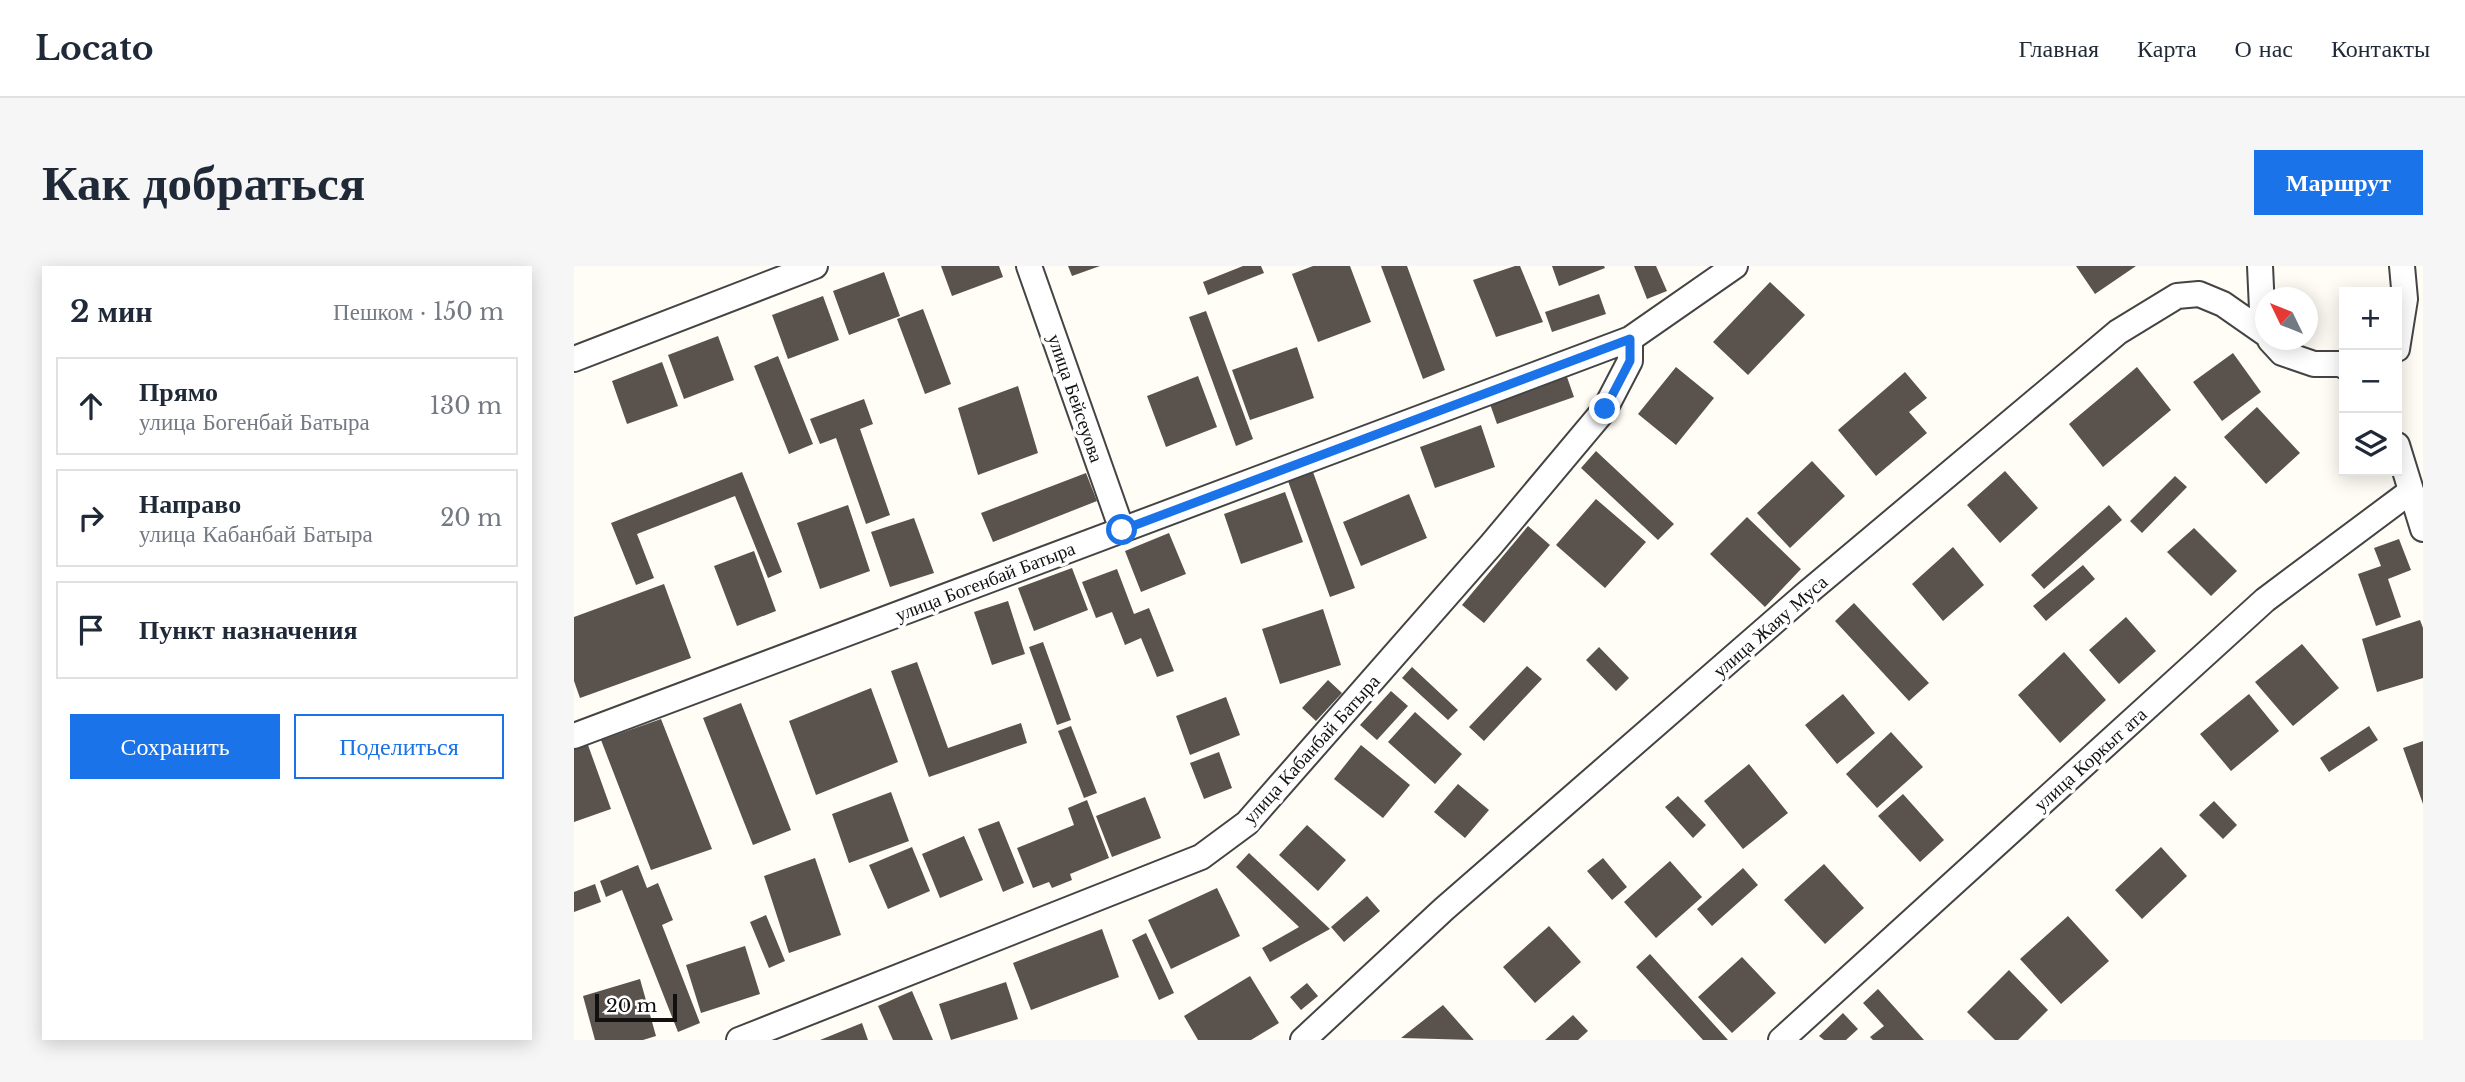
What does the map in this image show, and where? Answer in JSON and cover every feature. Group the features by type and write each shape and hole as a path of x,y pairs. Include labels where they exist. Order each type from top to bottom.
{"street":[{"path":"574,359 815,266"},
{"name":"улица Бейсеуова","path":"1030,266 1122,530"},
{"path":"1631,338 1735,266"},
{"path":"2260,266 2262,287"},
{"path":"2402,266 2405,299 2402,318"},
{"name":"улица Жаяу Муса","path":"1303,1040 1444,909 1745,647 2118,332 2177,296 2199,294 2223,304 2255,327"},
{"name":"улица Богенбай Батыра","path":"574,736 1631,338"},
{"name":"улица Кабанбай Батыра","path":"739,1040 1201,857 1247,823 1482,556 1605,409 1630,361 1631,338"},
{"name":"улица Жаяу Муса","path":"2279,350 2314,364 2339,364"},
{"path":"2402,461 2423,529"},
{"name":"улица Коркыт ата","path":"1781,1040 2264,600 2411,491"}],"building":[{"path":"941,266 999,266 1003,277 952,296"},
{"path":"1068,266 1100,266 1072,276"},
{"path":"1243,266 1261,266 1264,273 1208,295 1203,282"},
{"path":"1313,266 1350,266 1371,322 1318,342 1292,274"},
{"path":"1381,266 1407,266 1445,370 1423,379"},
{"path":"1520,266 1543,322 1496,337 1473,280"},
{"path":"1552,266 1604,266 1605,268 1559,286"},
{"path":"1634,266 1656,266 1667,291 1647,299"},
{"path":"2076,266 2136,266 2095,294"},
{"path":"884,272 900,316 849,335 833,291"},
{"path":"1770,282 1805,315 1748,375 1713,342"},
{"path":"1599,294 1606,314 1552,332 1545,312"},
{"path":"823,296 839,340 788,359 772,315"},
{"path":"923,309 951,384 925,394 897,319"},
{"path":"1206,311 1253,439 1236,446 1189,317"},
{"path":"718,336 734,380 684,399 668,355"},
{"path":"1297,347 1314,398 1250,420 1232,370"},
{"path":"2233,353 2261,392 2222,421 2193,382"},
{"path":"778,356 813,444 789,454 754,366"},
{"path":"662,362 678,406 627,424 612,381"},
{"path":"1676,367 1714,398 1676,445 1638,414"},
{"path":"2137,367 2171,410 2103,467 2069,424"},
{"path":"1905,372 1927,398 1909,412 1927,433 1876,476 1838,430"},
{"path":"1198,376 1217,427 1166,447 1147,396"},
{"path":"1567,377 1574,397 1497,424 1490,404"},
{"path":"1018,386 1038,453 978,475 958,408"},
{"path":"864,399 873,424 860,429 890,515 866,524 836,438 820,444 810,419"},
{"path":"2257,407 2300,453 2266,484 2224,437"},
{"path":"1481,425 1495,467 1435,488 1420,447"},
{"path":"1596,451 1674,524 1658,540 1581,468"},
{"path":"1812,461 1845,496 1790,548 1757,513"},
{"path":"2005,471 2038,508 2000,543 1967,505"},
{"path":"742,472 782,572 768,578 735,496 637,534 654,578 636,585 611,523"},
{"path":"1313,472 1355,588 1330,597 1288,481"},
{"path":"1086,473 1097,501 993,542 981,513"},
{"path":"2175,476 2187,487 2142,533 2130,521"},
{"path":"1285,492 1303,542 1241,564 1224,514"},
{"path":"1409,494 1427,538 1361,566 1343,522"},
{"path":"1596,499 1646,542 1605,588 1556,545"},
{"path":"848,505 870,571 820,589 797,523"},
{"path":"2109,505 2122,520 2044,589 2031,575"},
{"path":"1747,517 1801,569 1765,607 1710,554"},
{"path":"914,518 934,573 890,587 871,532"},
{"path":"1528,526 1550,545 1484,623 1462,605"},
{"path":"2194,528 2237,571 2211,596 2167,552"},
{"path":"1169,533 1186,574 1141,592 1125,551"},
{"path":"2399,539 2411,570 2388,579 2401,617 2376,626 2358,574 2381,566 2374,548"},
{"path":"1953,547 1984,585 1943,621 1912,584"},
{"path":"754,551 776,611 737,626 714,566"},
{"path":"2083,565 2095,579 2046,621 2033,606"},
{"path":"1072,568 1088,610 1034,631 1018,588"},
{"path":"1117,569 1134,614 1149,608 1174,671 1157,677 1141,638 1125,645 1112,612 1096,618 1082,582"},
{"path":"664,584 691,658 580,698 574,681 574,617"},
{"path":"1008,601 1025,654 992,665 974,612"},
{"path":"1854,603 1929,683 1909,701 1835,621"},
{"path":"1323,609 1341,665 1280,684 1262,629"},
{"path":"2126,617 2156,651 2119,684 2089,650"},
{"path":"2420,620 2423,628 2423,678 2377,692 2362,639"},
{"path":"1043,642 1071,720 1057,725 1029,647"},
{"path":"2302,644 2339,688 2293,726 2255,682"},
{"path":"1599,647 1629,678 1616,691 1586,660"},
{"path":"2064,652 2106,700 2060,743 2018,695"},
{"path":"917,662 948,748 1021,723 1027,743 929,777 891,671"},
{"path":"1527,666 1542,679 1484,741 1469,727"},
{"path":"1412,667 1458,710 1448,720 1402,678"},
{"path":"1328,680 1342,693 1316,721 1302,708"},
{"path":"871,688 898,762 816,795 789,721"},
{"path":"1391,691 1408,706 1377,740 1360,725"},
{"path":"1843,694 1875,733 1837,764 1805,725"},
{"path":"2249,694 2279,731 2231,771 2200,734"},
{"path":"1226,697 1240,735 1190,755 1176,716"},
{"path":"741,703 791,830 753,845 703,718"},
{"path":"1415,712 1462,754 1435,784 1388,742"},
{"path":"661,719 712,849 651,870 601,740"},
{"path":"1071,726 1097,793 1084,798 1058,731"},
{"path":"2369,726 2378,740 2329,772 2320,758"},
{"path":"1891,732 1923,767 1877,808 1846,774"},
{"path":"2423,741 2423,804 2403,748"},
{"path":"588,745 611,809 574,822 574,749"},
{"path":"1361,745 1410,785 1383,818 1334,779"},
{"path":"1219,752 1232,788 1204,799 1190,763"},
{"path":"1749,764 1788,813 1743,849 1704,801"},
{"path":"1458,784 1489,810 1465,838 1434,812"},
{"path":"891,792 909,841 849,863 832,814"},
{"path":"1903,794 1944,840 1920,862 1878,816"},
{"path":"1678,796 1706,825 1693,838 1665,807"},
{"path":"1145,797 1161,838 1112,857 1096,816"},
{"path":"1087,800 1109,858 1070,874 1072,880 1052,888 1049,882 1033,888 1017,848 1074,825 1068,808"},
{"path":"2214,801 2237,825 2223,839 2199,815"},
{"path":"999,821 1024,883 1003,892 978,829"},
{"path":"1307,825 1346,860 1318,891 1279,855"},
{"path":"964,836 983,880 940,898 922,854"},
{"path":"912,847 930,891 888,909 869,865"},
{"path":"2161,847 2187,876 2142,919 2115,890"},
{"path":"1249,853 1330,929 1270,962 1262,948 1299,927 1236,867"},
{"path":"815,858 841,935 789,953 764,876"},
{"path":"1603,858 1627,887 1612,900 1587,871"},
{"path":"1670,861 1702,897 1656,938 1624,902"},
{"path":"1824,864 1864,908 1825,944 1784,900"},
{"path":"638,865 647,888 658,883 673,920 662,925 700,1023 678,1032 622,890 606,897 600,881"},
{"path":"1743,868 1758,885 1712,926 1697,909"},
{"path":"595,884 601,902 574,912 574,892"},
{"path":"1217,888 1240,936 1171,969 1148,920"},
{"path":"1367,896 1380,911 1344,942 1331,927"},
{"path":"766,915 785,961 769,968 750,922"},
{"path":"2068,916 2109,961 2061,1004 2020,959"},
{"path":"1549,926 1581,962 1535,1003 1503,967"},
{"path":"1102,929 1119,977 1031,1010 1013,963"},
{"path":"1146,933 1174,993 1159,1000 1132,940"},
{"path":"745,946 760,994 701,1013 686,965"},
{"path":"1650,954 1728,1040 1703,1040 1636,967"},
{"path":"1742,957 1776,993 1732,1033 1698,997"},
{"path":"2009,970 2048,1010 2018,1040 1995,1040 1967,1012"},
{"path":"1250,976 1279,1023 1251,1040 1198,1040 1184,1016"},
{"path":"640,979 656,1036 643,1040 595,1040 583,996"},
{"path":"1006,982 1018,1019 951,1040 939,1004"},
{"path":"1307,983 1318,996 1301,1010 1290,997"},
{"path":"1878,989 1924,1040 1873,1040 1870,1037 1884,1026 1863,1003"},
{"path":"912,991 933,1040 893,1040 878,1006"},
{"path":"1443,1005 1474,1040 1401,1038"},
{"path":"1843,1013 1858,1029 1846,1040 1824,1040 1819,1036"},
{"path":"1573,1015 1588,1031 1578,1040 1545,1040"},
{"path":"862,1023 868,1040 820,1040"}],"route":[{"path":"1122,530 1630,339 1630,361 1605,409"}]}
